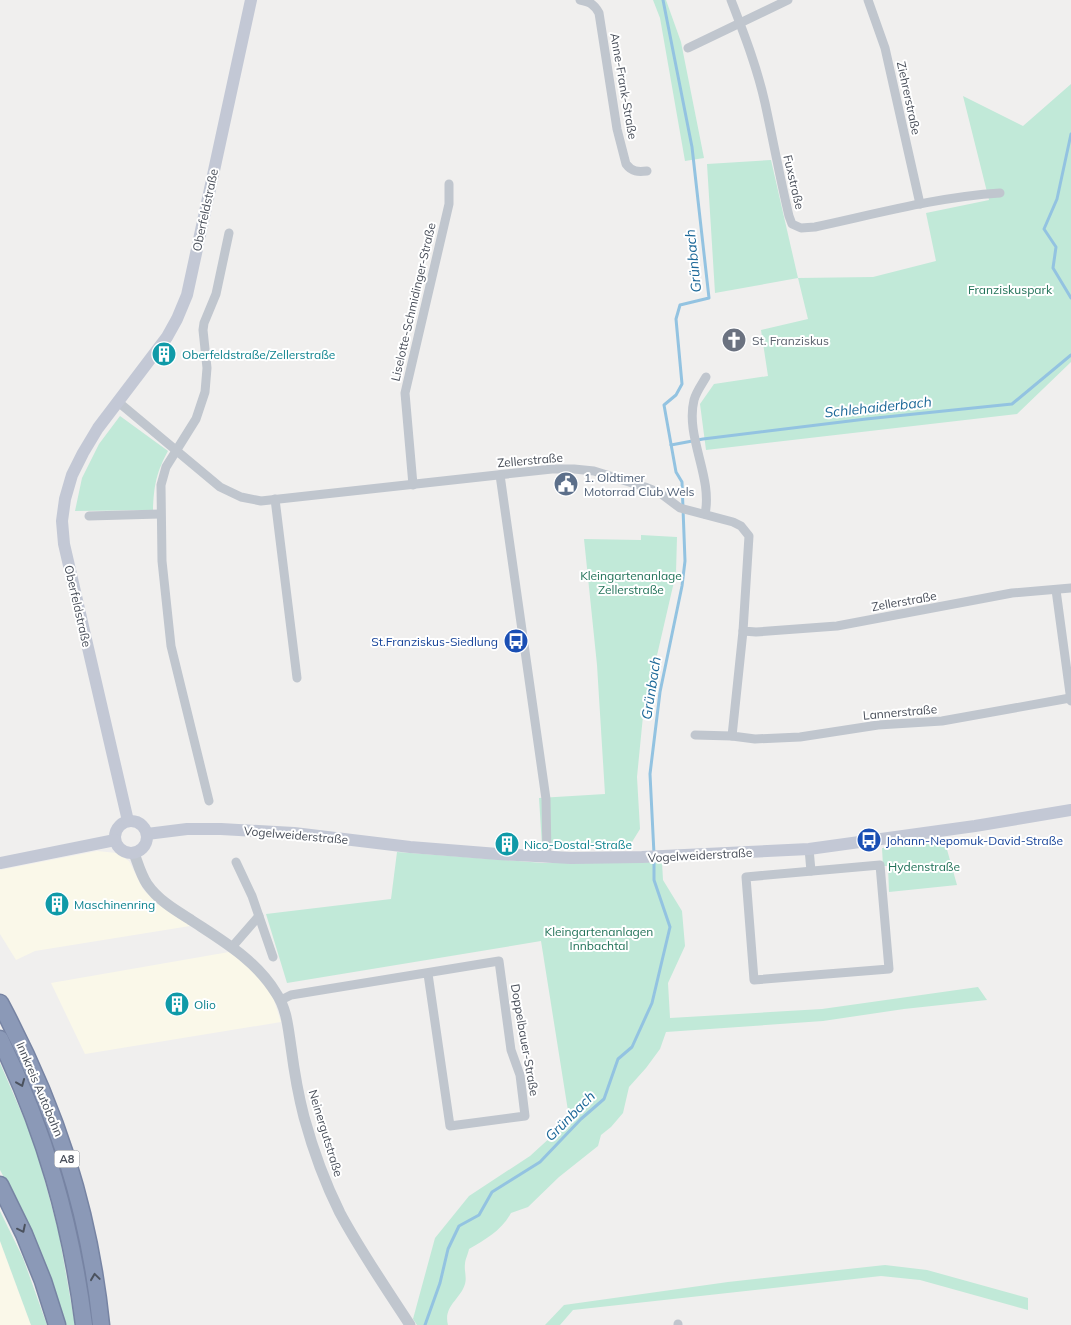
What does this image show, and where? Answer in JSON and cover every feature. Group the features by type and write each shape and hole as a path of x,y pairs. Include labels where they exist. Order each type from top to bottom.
{"highway":[{"name":"Innkreis Autobahn","path":"0,1003 30,1061 64,1147 90,1246 101,1325"},
{"name":"Innkreis Autobahn","path":"0,1039 19,1078 46,1151 68,1227 84,1325"},
{"path":"0,1185 24,1234 57,1325"}],"main road":[{"name":"Oberfeldstraße","path":"128,821 64,544 62,521 65,499 72,475 98,428 166,336 177,319 187,295 251,0"},
{"name":"Vogelweiderstraße","path":"147,834 203,829 255,830 433,849 547,857 646,857 809,849 975,826 1071,810"},
{"path":"128,821 142,825 147,834 143,848 134,853 122,851 115,840 116,830 128,821"},
{"path":"0,863 115,840"}],"street":[{"name":"Anne-Frank-Straße","path":"580,0 589,1 595,5 599,12 617,129 626,164 636,172 647,171"},
{"name":"Fuxstraße","path":"731,0 748,44 764,102 792,224 801,228 815,227 920,204 973,195 1000,193"},
{"path":"688,48 788,0"},
{"name":"Ziehrerstraße","path":"868,0 885,48 920,204"},
{"name":"Liselotte-Schmidinger-Straße","path":"413,485 405,394 449,204 449,184"},
{"path":"208,801 171,646 162,561 161,485 163,476 176,451 196,419 205,392 208,368 202,330 216,294 229,233"},
{"path":"705,514 707,503 692,412 694,399 706,377"},
{"path":"117,401 176,451"},
{"name":"Zellerstraße","path":"176,451 211,480 232,493 261,501 552,469 574,469 610,476 660,493 680,508 689,512 705,514 741,526 749,536 742,631 756,632 837,626 1012,594 1071,588"},
{"path":"500,475 546,798 547,857"},
{"path":"275,499 297,678"},
{"path":"89,516 160,514"},
{"path":"1056,590 1070,700"},
{"path":"732,736 742,631"},
{"name":"Lannerstraße","path":"695,735 756,739 800,737 884,724 942,721 1070,700"},
{"path":"809,849 811,871"},
{"name":"Neinergutstraße","path":"134,853 141,874 154,892 178,912 232,947 251,962 268,979 281,1000 285,1012 295,1077 304,1116 327,1183 340,1213 373,1270 410,1325"},
{"path":"236,862 259,916 273,957"},
{"path":"880,865 889,969 754,980 746,877 811,871 880,865"},
{"path":"232,947 259,916"},
{"name":"Doppelbauer-Straße","path":"281,1000 291,995 499,961 512,1050 520,1074 525,1116 450,1126 428,974"}],"shaded area":[{"path":"97,851 117,853 129,861 143,889 156,903 190,926 35,951 16,960 0,934 0,870"},
{"path":"229,952 252,969 271,991 281,1022 85,1054 51,983"},
{"path":"0,1241 31,1325 0,1325"}],"green space":[{"path":"653,0 666,0 681,42 704,158 685,161 660,18"},
{"name":"Franziskuspark","path":"1071,84 1071,362 1017,414 706,450 700,404 714,384 768,376 761,330 808,319 798,278 873,277 936,261 926,213 989,200 963,96 1023,126"},
{"path":"771,160 798,278 715,293 707,164"},
{"path":"120,416 168,451 156,480 153,510 75,511 82,478 99,444"},
{"name":"Kleingartenanlage Zellerstraße","path":"641,535 677,537 676,573 643,716 637,777 640,829 632,842 542,846 539,798 605,794 597,665 584,539 641,540"},
{"name":"Hydenstraße","path":"944,839 957,885 889,892 888,866 883,866 882,848 915,845"},
{"name":"Kleingartenanlagen Innbachtal","path":"397,852 543,863 662,862 663,880 682,911 685,946 668,983 670,1018 822,1009 978,987 987,1000 904,1009 823,1021 666,1032 660,1049 629,1087 623,1113 601,1135 598,1146 559,1177 528,1207 511,1213 498,1230 469,1249 465,1262 465,1284 450,1308 447,1318 448,1325 417,1325 413,1319 435,1238 469,1196 530,1156 569,1117 541,941 287,983 266,914 391,899"},
{"path":"0,1063 35,1144 59,1234 75,1325 64,1325 49,1276 22,1211 0,1170"},
{"path":"0,1211 23,1258 47,1325 31,1325 0,1241"},
{"path":"885,1265 927,1270 1028,1298 1028,1310 920,1280 881,1276 573,1310 560,1325 545,1325 564,1305 728,1282"}],"waterway":[{"name":"Grünbach","path":"654,854 650,774 660,692 682,586 685,561 682,482 676,472 664,405 676,395 682,384 676,319 680,305 709,298 692,147 663,0"},
{"name":"Schlehaiderbach","path":"1071,134 1057,199 1044,229 1056,247 1053,268 1071,298"},
{"name":"Schlehaiderbach","path":"671,445 703,439 866,419 1012,404 1071,355"},
{"name":"Grünbach","path":"425,1325 440,1283 448,1249 459,1226 479,1215 492,1192 540,1162 581,1119 604,1099 618,1059 632,1047 652,1003 670,927 654,880 654,860"}],"place":[{"name":"St. Franziskus","path":"734,340"},
{"name":"Oberfeldstraße/Zellerstraße","path":"164,354"},
{"name":"1. Oldtimer Motorrad Club Wels","path":"566,484"},
{"name":"St.Franziskus-Siedlung","path":"516,641"},
{"name":"Johann-Nepomuk-David-Straße","path":"869,840"},
{"name":"Nico-Dostal-Straße","path":"507,844"},
{"name":"Maschinenring","path":"57,904"},
{"name":"Olio","path":"177,1004"}]}
